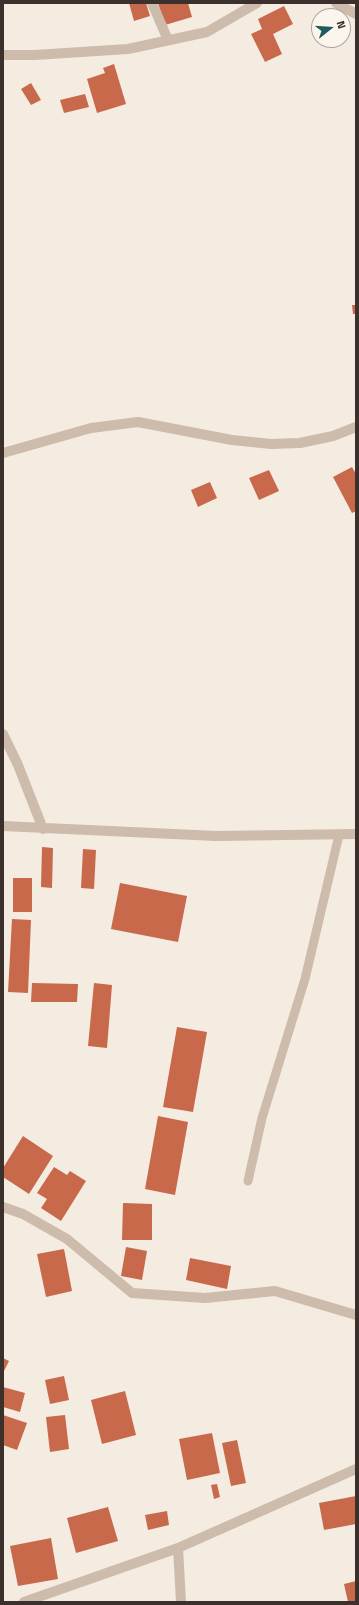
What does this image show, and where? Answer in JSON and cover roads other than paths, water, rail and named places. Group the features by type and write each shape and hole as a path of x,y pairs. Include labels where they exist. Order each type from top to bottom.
{"street":[{"path":"152,3 168,40"},
{"path":"3,55 118,50 168,40 207,32 257,3"},
{"path":"336,3 356,14"},
{"path":"3,453 91,428 138,422 232,440 271,444 300,443 333,436 356,427"},
{"path":"3,734 18,765 43,829"},
{"path":"3,826 216,836 356,834"},
{"path":"3,1207 23,1214 67,1239 132,1293 205,1298 275,1291 356,1315"},
{"path":"24,1602 178,1548 356,1469"},
{"path":"178,1548 181,1602"}],"lane":[{"path":"248,1181 262,1118 305,979 339,835"}]}
